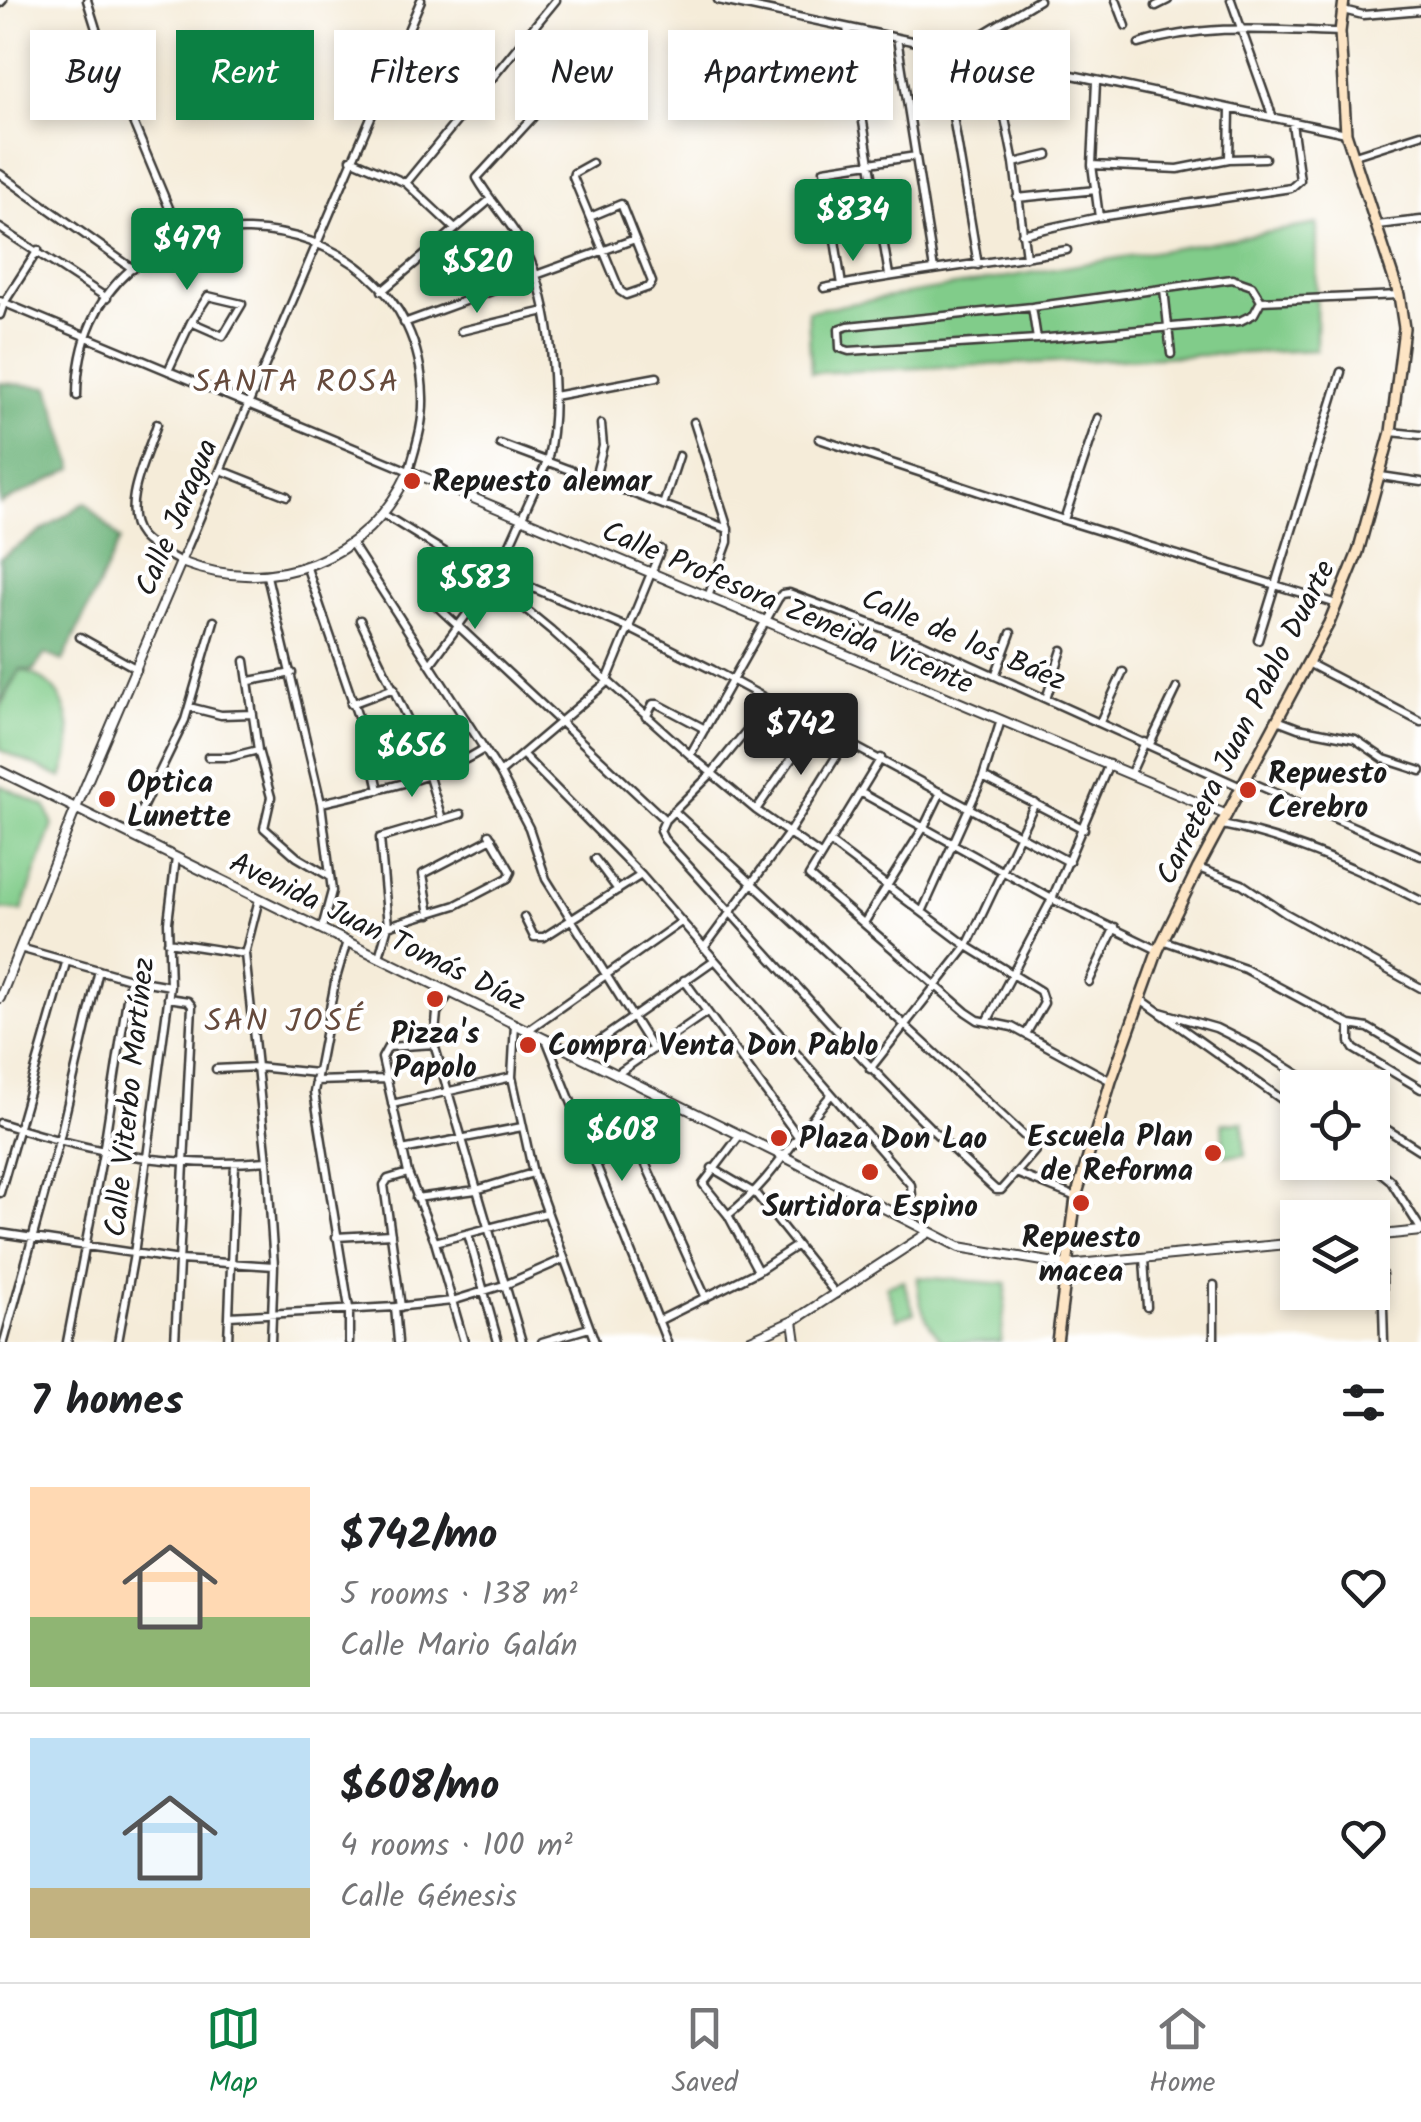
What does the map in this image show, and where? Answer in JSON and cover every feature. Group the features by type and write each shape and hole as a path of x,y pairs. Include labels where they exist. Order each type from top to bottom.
{"main road":[{"name":"Carretera Juan Pablo Duarte","path":"1057,1342 1076,1197 1160,945 1337,604 1358,552 1391,432 1404,343 1400,295 1346,133 1340,32 1343,5"}],"street":[{"path":"87,0 96,30"},
{"name":"Calle Jaragua","path":"408,30 421,0"},
{"path":"495,71 556,0"},
{"path":"718,0 913,41"},
{"path":"989,30 1039,0"},
{"path":"1116,0 1126,26"},
{"path":"1156,6 1168,0"},
{"path":"1231,0 1273,119"},
{"path":"1343,5 1363,14 1421,10"},
{"path":"847,28 890,275"},
{"path":"1139,44 1175,33 1243,29 1340,32"},
{"path":"897,38 934,270"},
{"path":"1070,76 1346,133"},
{"path":"1096,82 1092,165 1100,217"},
{"path":"1229,160 1230,110"},
{"path":"132,120 182,240"},
{"name":"Calle Jaragua","path":"0,998 76,808 368,120"},
{"path":"406,183 456,120"},
{"path":"431,663 498,572 547,462 554,396 537,274 525,248 478,177 530,120"},
{"path":"954,120 978,265"},
{"path":"1005,120 1026,257"},
{"path":"1022,234 1100,217 1297,185 1301,172 1292,123"},
{"path":"1356,155 1421,134"},
{"path":"1014,163 1048,155"},
{"path":"842,284 823,172 916,156"},
{"path":"1092,165 1178,169 1265,158"},
{"path":"351,159 406,183 455,229"},
{"path":"590,216 621,204 651,285 622,294 603,250 573,174 592,163"},
{"path":"0,174 133,269"},
{"path":"1017,198 1096,190"},
{"path":"382,291 491,199"},
{"path":"1377,225 1421,220"},
{"path":"0,228 107,298"},
{"path":"77,396 78,369 87,336 107,298 133,269 156,252 218,230 256,228 292,236 352,264 382,291 404,322 419,364 423,396 421,429 408,472 383,514 352,544 307,568 266,576 224,575 181,562 140,536 131,500 157,424"},
{"path":"404,322 634,239"},
{"path":"0,315 2,302 38,250"},
{"path":"824,288 1068,250"},
{"path":"1232,279 1252,286 1261,301 1254,314 1240,321 1168,328 850,351 840,348 838,339 839,329 848,326 1032,307 1232,279"},
{"path":"1164,288 1171,354"},
{"path":"1261,301 1400,295"},
{"path":"168,371 191,322 208,296 242,304 223,336 191,322"},
{"name":"Calle Profesora Zeneida Vicente","path":"2,302 1131,773 1224,820"},
{"path":"1032,307 1037,339"},
{"path":"461,331 545,310"},
{"path":"1258,640 1341,372"},
{"path":"554,396 656,377"},
{"path":"1064,520 1098,418"},
{"path":"694,422 728,529 728,542 708,597"},
{"path":"595,478 602,446 601,424"},
{"path":"1391,432 1421,435"},
{"path":"819,438 1064,520 1337,604"},
{"path":"500,444 728,529"},
{"path":"663,505 679,456"},
{"path":"221,470 287,496"},
{"path":"1381,476 1421,482"},
{"path":"383,514 490,580 690,756 820,855"},
{"path":"352,544 500,773 529,828 546,879 652,1048"},
{"path":"500,773 606,682 662,549"},
{"path":"307,568 372,758 379,790"},
{"path":"498,572 631,629 881,758 1069,862"},
{"path":"266,576 321,803 332,891 322,928"},
{"name":"Calle de los Báez","path":"690,756 765,621 782,594 788,593 922,643 1148,743 1421,856"},
{"path":"424,595 665,820"},
{"path":"360,620 418,741 442,819"},
{"path":"130,834 168,760 189,707 214,621"},
{"path":"995,676 1011,633"},
{"path":"80,637 137,668"},
{"path":"1046,699 1062,650"},
{"path":"245,662 258,750 270,797 264,828 297,857 330,876"},
{"path":"1308,663 1421,722"},
{"path":"1100,722 1123,672"},
{"path":"250,680 292,674"},
{"path":"351,704 394,688"},
{"path":"1131,773 1177,688"},
{"path":"676,812 1034,1146 1035,1151 999,1191 926,1127 870,1069 664,840 660,831 665,820 712,773 770,702"},
{"path":"646,717 653,704 658,704 706,730"},
{"path":"189,707 221,715 253,714"},
{"path":"922,912 983,777 1001,720"},
{"path":"1276,720 1355,739 1384,759 1421,771"},
{"path":"756,810 816,724"},
{"path":"372,758 418,741"},
{"path":"704,948 788,834 846,741"},
{"path":"321,803 428,777 484,749"},
{"path":"208,757 230,757 258,750"},
{"path":"523,755 640,875 911,1185 912,1196 899,1216"},
{"path":"881,758 809,876 966,1012 978,1020 1026,1034 1112,1081"},
{"path":"988,1020 1052,899 1109,764"},
{"name":"Avenida Juan Tomás Díaz","path":"0,771 959,1247 1067,1265 1280,1245"},
{"path":"983,777 1084,829"},
{"path":"860,792 1052,899 1160,945 1245,969 1350,1025 1368,1028 1421,1059"},
{"path":"864,924 941,792"},
{"path":"870,1069 967,946 1035,803"},
{"path":"378,957 388,926 380,838 461,814"},
{"path":"1224,820 1421,901"},
{"path":"388,926 430,914 456,905 508,878 511,872 490,836 423,874 430,914"},
{"path":"829,842 967,946 1044,996 1026,1034"},
{"name":"Calle Viterbo Martínez","path":"118,1342 134,1254 170,986 168,942 176,857"},
{"path":"594,859 618,890"},
{"path":"1198,868 1242,884 1421,988"},
{"path":"524,916 538,939 640,875"},
{"path":"260,899 245,954 268,1161 274,1266 271,1342"},
{"path":"528,1030 680,922"},
{"path":"1090,982 1115,927"},
{"path":"168,942 245,954"},
{"path":"347,942 334,982 316,1077 349,1308 350,1342"},
{"path":"20,948 130,980 170,986"},
{"path":"579,1056 714,960"},
{"path":"0,1193 66,963"},
{"path":"4,1342 60,1141 99,970"},
{"path":"67,1342 103,1154 130,980"},
{"path":"684,980 797,1135"},
{"path":"450,992 437,1014 434,1044 522,1342"},
{"path":"168,998 188,1001 192,1006 175,1342"},
{"path":"1142,1000 1280,1099"},
{"path":"1154,1010 1216,1028 1291,1070"},
{"path":"616,1075 707,1012"},
{"path":"515,1024 512,1076 533,1173 595,1342"},
{"path":"1350,1025 1354,1050 1421,1088"},
{"path":"546,1040 668,1342"},
{"path":"434,1044 388,1048 384,1053 384,1078 408,1172 464,1342"},
{"path":"216,1068 258,1068 316,1077 384,1078"},
{"path":"392,1104 512,1076"},
{"path":"728,1215 756,1194 830,1096"},
{"path":"582,1132 618,1121 628,1125 706,1298"},
{"path":"0,1123 103,1154 186,1163 268,1161"},
{"path":"402,1150 522,1128"},
{"path":"1390,1131 1421,1151"},
{"path":"740,1135 703,1184 728,1215 758,1271"},
{"path":"228,1342 235,1164"},
{"path":"712,1168 756,1194 836,1294"},
{"path":"398,1342 392,1234 384,1185 388,1179 408,1172"},
{"path":"416,1198 476,1190 533,1173"},
{"path":"1016,1173 1076,1197"},
{"path":"1390,1180 1421,1230 1390,1234"},
{"path":"434,1242 546,1213"},
{"path":"746,1342 793,1321 928,1233"},
{"path":"0,1234 180,1260 274,1266"},
{"path":"336,1237 392,1234"},
{"path":"468,1234 498,1342"},
{"path":"658,1321 758,1271 796,1246"},
{"path":"1144,1258 1148,1307"},
{"path":"229,1316 452,1301 507,1284 564,1259"},
{"path":"1214,1285 1214,1342"},
{"path":"1383,1310 1384,1342"},
{"path":"793,1321 796,1342"},
{"path":"542,1342 590,1328"}],"green space":[{"path":"1317,224 1316,350 811,373 808,311"},
{"path":"0,383 49,387 74,468 0,504"},
{"path":"86,502 120,540 63,661 45,654 33,671 20,669 0,703 0,558"},
{"path":"20,670 51,686 66,713 70,745 62,778 0,750 0,709"},
{"path":"0,785 46,807 53,825 22,911 0,909"},
{"path":"1243,1122 1245,1155 1224,1156 1222,1123"},
{"path":"918,1277 1007,1284 1001,1342 943,1342 923,1312"},
{"path":"903,1280 914,1313 897,1319 886,1286"}],"place":[{"name":"Repuesto alemar","path":"412,481"},
{"name":"Repuesto Cerebro","path":"1248,790"},
{"name":"Optica Lunette","path":"107,799"},
{"name":"Pizza's Papolo","path":"435,999"},
{"name":"Compra Venta Don Pablo","path":"528,1045"},
{"name":"Plaza Don Lao","path":"779,1138"},
{"name":"Escuela Plan de Reforma","path":"1213,1153"},
{"name":"Surtidora Espino","path":"870,1172"},
{"name":"Repuesto macea","path":"1081,1203"}],"district":[{"name":"SANTA ROSA","path":"297,381"},
{"name":"SAN JOSÉ","path":"285,1020"}]}
